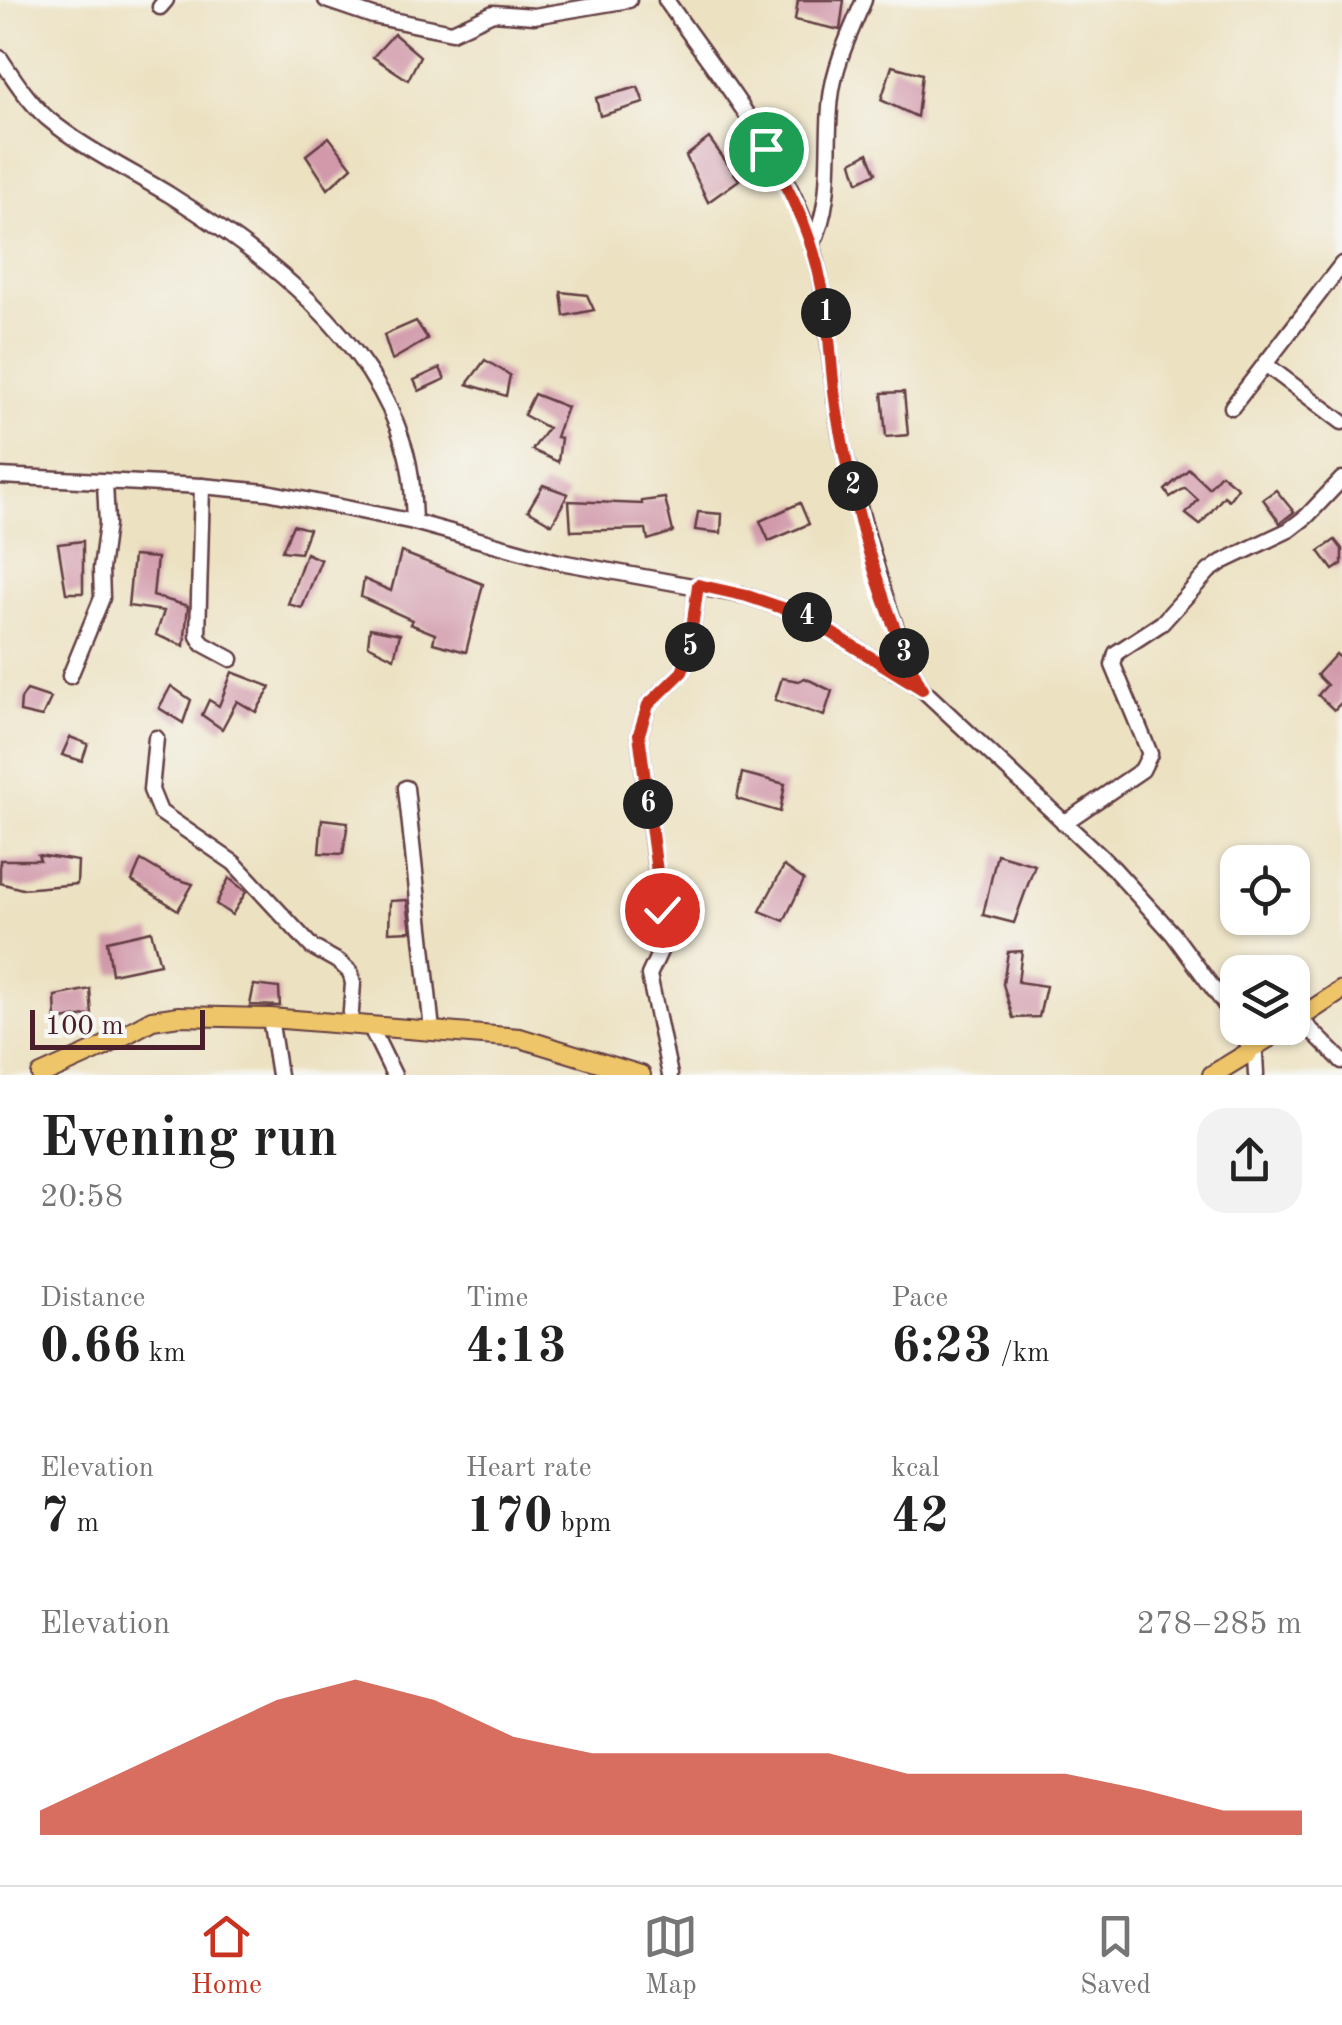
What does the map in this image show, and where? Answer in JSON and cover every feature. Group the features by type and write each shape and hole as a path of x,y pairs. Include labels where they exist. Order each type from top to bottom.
{"main road":[{"path":"1310,1012 1342,990"},
{"path":"41,1075 152,1020 178,1016 270,1018 520,1038 640,1075"},
{"path":"1212,1075 1244,1045"}],"street":[{"path":"326,0 373,16 452,32 492,13 534,16 628,0"},
{"path":"666,0 766,149 795,201 812,245 822,285 837,416 850,475 886,606 922,689"},
{"path":"812,245 821,228 826,203 831,94 864,0"},
{"path":"0,58 22,91 47,117 173,197 261,259 304,296 341,336 368,372 394,418 411,479 414,522"},
{"path":"1232,407 1342,264"},
{"path":"1265,364 1342,422"},
{"path":"0,476 268,492 414,522 555,561 747,596 803,615 922,689 1113,868 1173,934 1220,1001"},
{"path":"1064,823 1142,770 1148,761 1150,754 1113,664 1116,653 1162,623 1222,562 1273,539 1308,516 1342,479"},
{"path":"70,676 102,598 107,524 104,482"},
{"path":"202,486 198,636 203,644 231,660"},
{"path":"670,1075 649,974 662,946 664,930 639,734 648,705 682,672 688,657 698,585"},
{"path":"156,738 151,790 160,812 220,852 312,947 350,972 354,982 350,1024"},
{"path":"406,788 432,1030"},
{"path":"270,1018 279,1075"},
{"path":"370,1026 394,1075"},
{"path":"1310,1036 1342,1061"},
{"path":"1249,1045 1256,1075"}],"building":[{"path":"798,0 844,0 840,30 795,20"},
{"path":"394,34 420,56 408,80 373,57"},
{"path":"892,66 922,74 917,117 881,100"},
{"path":"638,87 644,103 600,116 596,98"},
{"path":"329,137 352,167 328,189 306,155"},
{"path":"709,138 739,180 708,202 686,156"},
{"path":"868,153 876,173 858,182 852,162"},
{"path":"561,292 587,295 594,310 564,316"},
{"path":"416,321 428,339 392,360 384,335"},
{"path":"485,360 510,375 506,396 467,384"},
{"path":"440,368 445,379 419,391 414,380"},
{"path":"904,392 908,435 886,437 882,393"},
{"path":"534,394 567,407 556,437 561,438 558,462 532,450 548,428 524,415"},
{"path":"1189,469 1209,488 1221,474 1238,488 1229,500 1224,496 1200,525 1186,514 1198,500 1185,488 1170,497 1165,490"},
{"path":"543,485 568,494 552,524 528,510"},
{"path":"1276,490 1294,512 1280,523 1263,499"},
{"path":"665,498 673,532 648,540 646,529 571,531 569,501 642,504"},
{"path":"800,503 809,524 769,541 760,521"},
{"path":"698,512 722,514 721,533 695,530"},
{"path":"293,525 309,529 300,553 282,551"},
{"path":"1335,540 1342,549 1342,564 1333,570 1319,551"},
{"path":"83,541 83,593 66,593 58,544"},
{"path":"401,552 483,584 466,652 433,643 435,634 361,597 364,579 391,591"},
{"path":"306,553 321,560 302,608 288,604"},
{"path":"133,556 157,558 153,596 188,606 184,646 156,635 164,611 128,606"},
{"path":"370,628 400,634 394,658 368,645"},
{"path":"1336,654 1342,660 1342,702 1334,710 1318,695 1327,685 1317,675"},
{"path":"232,672 271,687 256,712 237,701 222,729 202,715 209,700 219,706"},
{"path":"782,678 805,678 832,691 824,716 775,700"},
{"path":"171,686 191,700 183,723 159,708"},
{"path":"27,690 51,698 42,717 20,712"},
{"path":"70,737 88,744 82,761 62,755"},
{"path":"742,773 785,784 780,812 737,799"},
{"path":"322,819 348,822 343,854 319,853"},
{"path":"997,854 1035,865 1014,923 983,915"},
{"path":"38,855 78,861 77,884 22,889 0,883 0,860 40,860"},
{"path":"141,860 170,877 193,884 178,910 132,881"},
{"path":"784,866 804,880 784,921 760,911"},
{"path":"229,878 246,892 232,915 216,904"},
{"path":"407,900 411,931 389,932 390,901"},
{"path":"151,931 160,964 112,974 107,941"},
{"path":"1022,951 1018,982 1046,986 1039,1017 1013,1018 1003,984 1008,952"},
{"path":"254,985 279,988 280,1006 250,1005"},
{"path":"90,989 92,1015 56,1021 55,996"}],"route":[{"path":"662,910 639,734 648,705 682,672 688,657 698,585 803,615 922,689 886,606 850,475 837,416 822,285 812,245 795,201 766,149"}]}
